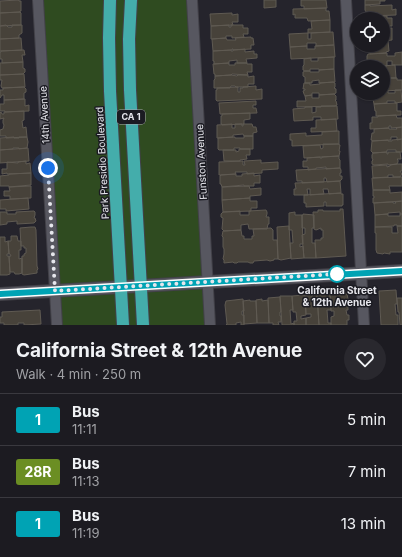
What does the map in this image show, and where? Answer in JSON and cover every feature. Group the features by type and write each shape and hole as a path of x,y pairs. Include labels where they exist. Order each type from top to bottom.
{"highway":[{"name":"Park Presidio Boulevard","path":"110,0 109,71 123,325"},
{"name":"CA 1","path":"131,0 129,39 130,77 143,325"}],"main road":[{"path":"0,294 402,271"}],"street":[{"name":"14th Avenue","path":"38,0 57,325"},
{"name":"Funston Avenue","path":"192,0 210,325"},
{"path":"346,0 364,325"}],"green space":[{"path":"38,0 192,0 210,325 56,325"}],"building":[{"path":"264,0 276,0 276,7 264,8"},
{"path":"301,0 326,0 327,8 304,9 304,6 301,6"},
{"path":"365,0 385,1 380,1 380,4 365,5"},
{"path":"0,1 21,1 20,12 0,13"},
{"path":"365,5 392,5 392,10 396,9 396,15 390,15 390,12 366,12"},
{"path":"326,8 326,11 329,11 330,20 308,21 307,18 295,18 295,14 293,15 293,9"},
{"path":"20,12 21,25 0,26 0,13"},
{"path":"232,13 232,15 238,14 238,22 232,22 233,25 211,26 210,14"},
{"path":"390,18 392,18 392,26 390,26"},
{"path":"330,20 330,32 308,33 308,29 312,29 311,21"},
{"path":"6,25 8,27 12,27 12,25 22,25 22,33 19,35 19,38 0,39 0,26"},
{"path":"229,25 229,27 231,27 231,25 243,25 243,28 248,28 248,34 243,34 244,37 232,38 232,36 226,36 226,38 211,39 211,26"},
{"path":"390,28 392,28 392,40 390,40"},
{"path":"333,32 334,45 316,46 316,43 307,43 307,46 290,47 289,34 308,33 308,39 311,39 311,33"},
{"path":"21,38 22,50 0,51 0,39"},
{"path":"226,38 227,40 236,40 235,38 253,38 254,45 251,45 251,49 213,51 212,39"},
{"path":"334,45 335,57 291,59 290,47 307,46 307,49 315,49 315,46"},
{"path":"245,49 245,52 254,51 254,54 257,54 257,58 246,59 247,63 237,63 237,60 229,61 229,63 214,64 213,51 233,51"},
{"path":"24,50 25,55 22,55 23,62 2,63 2,59 0,59 1,51"},
{"path":"370,52 386,52 386,53 370,54"},
{"path":"402,52 402,65 392,65 392,61 390,60 367,60 368,54 387,53 387,56 395,56 395,53"},
{"path":"334,57 334,69 310,69 310,71 303,70 304,59 311,58 311,61 318,61 318,58"},
{"path":"23,62 25,72 23,74 0,75 0,63"},
{"path":"229,63 229,65 235,65 235,63 252,64 252,72 247,72 248,75 232,74 215,76 213,64"},
{"path":"390,65 395,65 396,78 390,78"},
{"path":"334,69 335,82 319,83 319,80 312,81 312,83 305,83 303,72 305,71 319,72 319,70"},
{"path":"24,74 25,87 2,88 2,80 0,80 0,75"},
{"path":"248,75 248,77 254,76 254,84 248,84 248,87 231,86 230,88 214,88 215,76"},
{"path":"390,78 402,80 402,90 390,91"},
{"path":"304,83 310,83 310,85 335,83 334,88 336,89 336,93 334,94 319,95 319,93 312,93 312,95 305,96 304,94"},
{"path":"256,86 256,90 262,89 262,99 216,100 217,88 238,87 238,92 240,92 240,88"},
{"path":"24,87 26,92 24,93 24,99 4,100 4,95 0,98 0,90 3,90 3,88"},
{"path":"395,90 401,90 402,102 395,103 395,101 387,101 387,103 374,104 373,100 390,100 390,93 395,93"},
{"path":"334,94 336,96 335,100 337,105 335,106 297,107 297,101 306,101 305,96 312,95 312,98 319,98 319,95"},
{"path":"25,99 25,106 29,105 29,111 0,111 0,104 4,104 4,100"},
{"path":"256,101 256,105 253,105 253,108 256,108 257,113 220,114 219,103"},
{"path":"397,103 397,111 401,111 401,115 376,116 374,104"},
{"path":"337,106 338,119 321,120 321,117 313,117 313,120 294,121 293,109 312,107 312,113 316,112 316,107"},
{"path":"24,111 24,120 22,121 23,128 26,127 27,137 6,138 6,136 0,136 0,130 3,129 4,125 4,118 0,119 0,113 1,112 4,114 4,112"},
{"path":"250,113 250,119 244,120 244,124 221,124 222,114"},
{"path":"396,115 397,118 402,118 402,127 391,128 391,126 389,126 389,128 370,129 372,117"},
{"path":"336,119 337,131 311,132 311,128 316,128 316,120"},
{"path":"232,124 232,128 235,128 235,124 242,124 243,126 243,124 252,124 253,127 256,127 257,132 253,133 253,136 244,136 243,134 233,135 233,137 217,138 217,125"},
{"path":"402,127 402,139 397,140 397,137 391,137 391,140 371,140 374,129 397,129 396,128"},
{"path":"339,131 339,144 292,146 292,140 290,140 290,134 306,133 306,136 322,135 322,132"},
{"path":"244,136 253,136 253,149 218,149 218,138 244,138"},
{"path":"27,137 27,148 0,150 0,138"},
{"path":"402,139 402,152 387,150 387,152 373,153 371,151 372,141 392,141"},
{"path":"323,144 340,145 339,156 304,158 303,146 320,145 321,149 323,148"},
{"path":"28,148 29,161 0,163 0,150"},
{"path":"239,149 250,149 250,155 246,155 247,159 240,161 224,161 223,150 236,150 236,152 239,151"},
{"path":"387,152 388,154 388,152 400,152 401,159 397,159 397,164 372,164 373,153"},
{"path":"339,156 340,168 326,169 326,167 308,170 308,167 303,167 303,161 307,161 307,158"},
{"path":"261,160 261,163 278,162 278,169 262,170 262,173 247,174 247,172 235,172 236,174 219,175 219,162 243,161 243,165 245,165 244,161"},
{"path":"26,161 26,164 30,163 31,173 2,174 2,169 7,169 7,162 18,163"},
{"path":"402,164 402,171 400,171 402,174 400,177 388,175 388,177 373,178 372,166 387,165 387,167"},
{"path":"340,168 340,176 342,176 342,179 340,181 327,182 326,178 324,178 324,182 302,183 302,181 297,181 296,170"},
{"path":"31,173 31,185 9,187 0,186 0,176"},
{"path":"254,173 254,176 260,175 260,183 254,183 254,186 244,185 222,187 220,184 221,175 236,174 236,176 242,176 242,174"},
{"path":"402,177 402,186 389,186 390,190 373,190 372,178"},
{"path":"340,181 341,193 329,194 328,189 323,189 324,194 310,195 310,189 307,189 308,195 294,195 294,189 296,189 295,183"},
{"path":"31,186 31,198 10,199 10,196 4,196 4,191 10,191 9,187"},
{"path":"249,186 250,189 261,188 261,195 250,196 250,198 222,200 222,187"},
{"path":"373,190 390,190 390,193 402,192 402,201 373,203"},
{"path":"343,194 342,206 326,206 326,202 324,202 324,206 306,207 306,203 304,203 304,195"},
{"path":"28,198 29,209 6,211 6,209 0,209 0,200"},
{"path":"250,198 250,201 257,201 257,208 251,208 251,211 223,212 222,200"},
{"path":"402,201 402,214 400,214 400,212 375,215 374,203 396,203 395,202"},
{"path":"340,209 343,209 346,256 316,258 315,240 321,240 321,238 323,238 323,230 321,230 321,228 316,230 314,229 313,212 318,212 318,210 340,211"},
{"path":"266,210 266,217 269,217 267,229 249,229 248,224 241,225 241,230 224,231 222,229 223,218 221,217 221,214 223,212 240,211 240,215 249,215 249,211"},
{"path":"34,211 34,218 36,221 34,223 17,224 17,221 7,222 7,224 0,225 0,212 16,214 16,212"},
{"path":"295,212 295,215 302,215 303,244 300,244 300,247 303,246 304,258 291,259 290,243 293,243 292,230 289,230 289,213"},
{"path":"303,214 314,215 312,243 315,243 316,258 304,258 302,235 305,234 305,228 302,228"},
{"path":"388,214 388,216 400,216 400,214 402,214 402,226 394,225 375,227 375,215"},
{"path":"289,226 291,258 281,260 278,259 277,227"},
{"path":"397,226 402,226 402,252 390,252 390,254 377,253 375,227 392,227 392,233 398,233"},
{"path":"35,227 38,269 37,273 24,275 22,274 22,256 26,253 26,248 21,246 20,228"},
{"path":"271,228 273,230 273,240 277,240 278,259 270,261 254,261 253,263 224,263 223,231 241,230 244,239 252,239 252,236 254,236 253,229"},
{"path":"11,236 17,236 18,241 21,241 19,259 22,258 22,273 19,274 10,272 9,256 11,256 9,254 8,241 11,241"},
{"path":"0,237 5,237 5,242 8,241 9,254 7,254 7,256 9,256 10,274 7,275 0,275"},
{"path":"396,290 397,304 395,304 396,315 398,315 398,325 381,325 379,291"},
{"path":"330,293 331,310 327,310 328,323 331,323 331,325 319,325 317,294"},
{"path":"341,293 347,294 348,299 346,299 346,306 348,306 348,310 346,310 347,315 349,315 349,320 347,320 347,325 331,325 331,317 334,316 334,311 331,311 330,295 341,295"},
{"path":"314,294 317,295 319,325 306,325 306,318 311,317 311,314 306,314 305,296 312,296"},
{"path":"305,295 306,315 301,316 301,319 306,318 306,325 294,325 294,321 297,321 296,312 293,312 292,296"},
{"path":"280,296 292,296 293,310 290,310 291,324 294,323 294,325 282,325"},
{"path":"280,297 281,322 278,322 279,325 273,325 273,323 269,323 268,298"},
{"path":"397,298 402,298 402,325 400,325"},
{"path":"243,299 244,311 242,311 242,315 244,315 244,325 241,325 241,322 236,323 236,325 226,325 226,301"},
{"path":"262,299 262,301 268,300 269,323 257,323 256,300"},
{"path":"243,301 256,301 257,323 244,324"},
{"path":"40,310 41,324 24,325 24,323 18,323 18,325 4,325 4,323 0,323 2,312"}],"bus line":[{"name":"1","path":"0,294 402,271"}],"place":[{"name":"California Street & 12th Avenue","path":"337,274"}],"route":[{"path":"48,168 55,291 337,274"}]}
